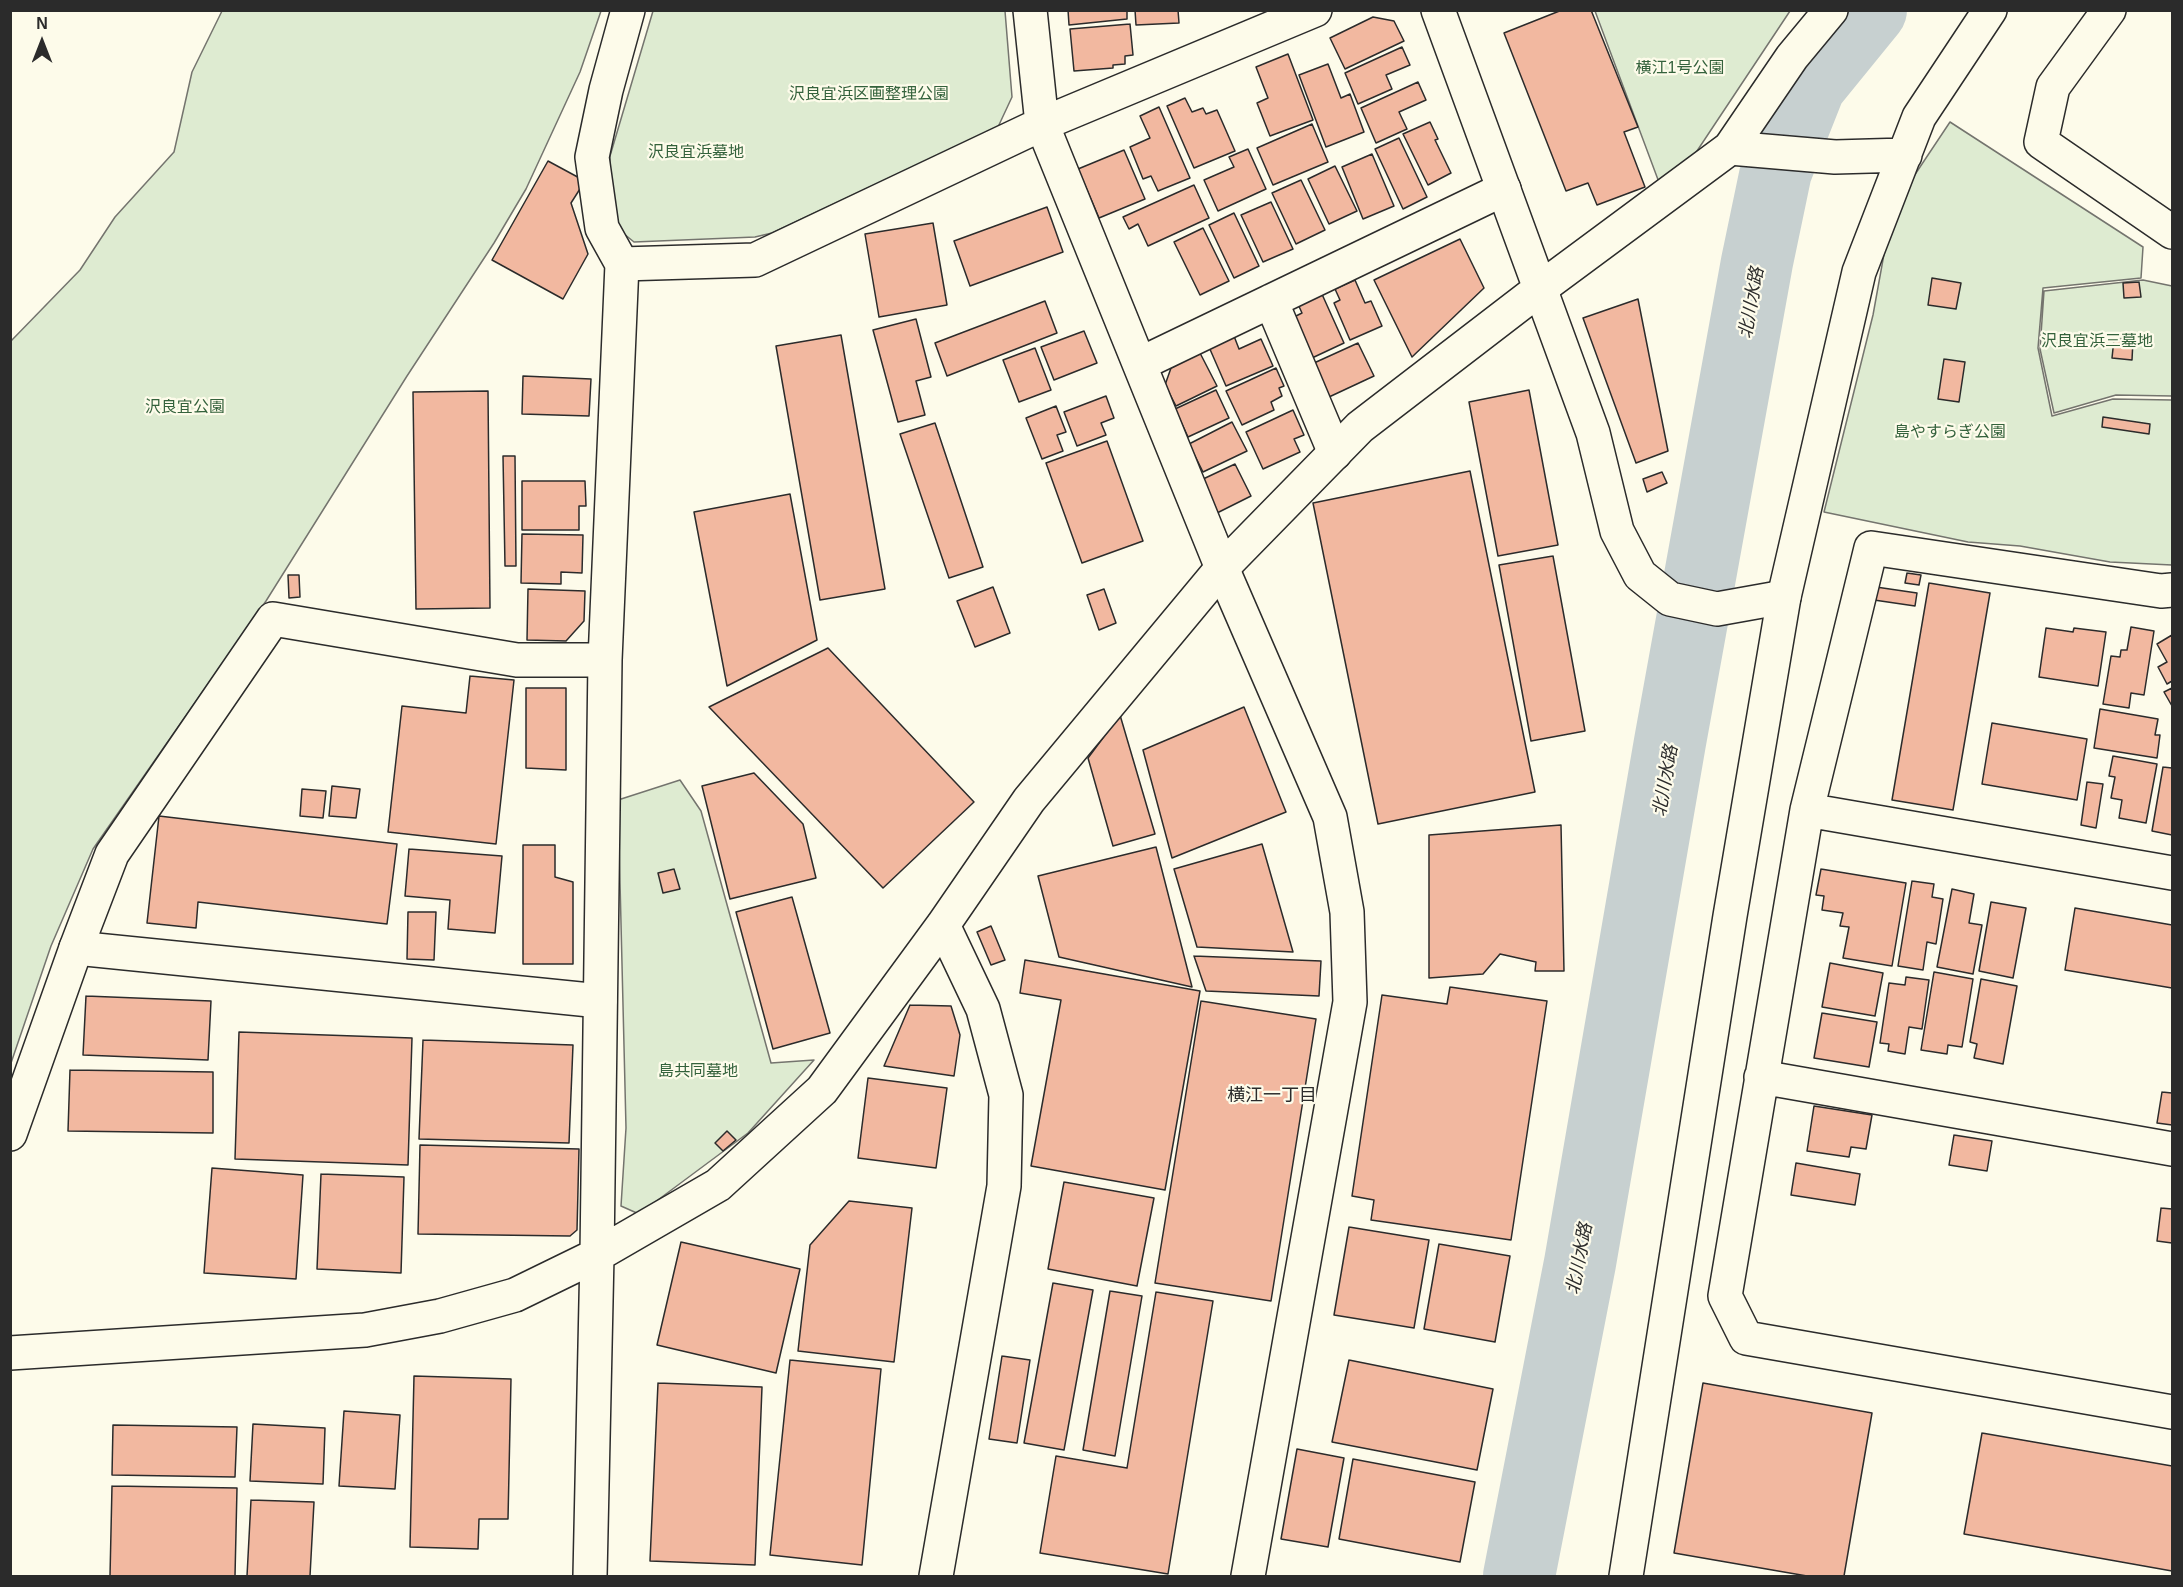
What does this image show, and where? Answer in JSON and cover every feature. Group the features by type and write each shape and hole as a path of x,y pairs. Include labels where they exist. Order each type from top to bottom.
{"street":[{"path":"590,1576 605,660 622,264 602,228 592,157 606,90 628,10"},
{"path":"1030,10 1042,124 1222,568 1330,817 1347,912 1350,1002 1246,1576"},
{"path":"622,264 755,260 1042,124 1315,10"},
{"path":"1438,10 1593,433 1617,531 1640,575 1670,599 1717,609 1784,597"},
{"path":"10,1353 365,1330 440,1316 515,1295 597,1255 718,1185 822,1090 943,925 1029,800 1222,568 1360,427 1541,288 1730,148 1792,57 1831,10"},
{"path":"1626,1576 1730,916 1784,597 1859,272 1919,117 1990,10"},
{"path":"2109,10 2053,87 2041,142 2172,232"},
{"path":"1730,148 1835,157 1905,154"},
{"path":"1140,364 1504,189"},
{"path":"1271,301 1335,453"},
{"path":"2172,590 2161,591 1871,548 1807,810 1725,1296 1746,1338 2172,1412"},
{"path":"10,1134 112,854 273,619 517,660 605,660"},
{"path":"1807,810 2172,873"},
{"path":"936,1576 1004,1186 1006,1095 983,1009 943,925"},
{"path":"76,948 600,1001"},
{"path":"1761,1077 2172,1149"}],"green space":[{"name":"沢良宜公園","path":"222,11 601,11 580,72 526,189 494,243 407,376 266,601 93,849 51,946 11,1063 11,341 80,270 115,217 174,152 192,72"},
{"path":"653,11 1005,11 1012,97 998,127 772,233 755,237 634,242 618,229 609,208 610,156"},
{"name":"横江1号公園","path":"1595,11 1790,11 1695,154 1660,185"},
{"name":"島やすらぎ公園","path":"1950,122 2143,247 2141,278 2043,288 2038,348 2052,416 2113,399 2172,400 2172,565 2110,562 2020,546 1968,542 1824,512 1873,315 1886,243 1912,179"},
{"name":"沢良宜浜三墓地","path":"2143,280 2172,286 2172,396 2116,395 2054,413 2040,349 2044,291"},
{"name":"島共同墓地","path":"680,780 701,811 771,1063 814,1060 748,1133 639,1214 621,1206 626,1128 618,800"}],"building":[{"path":"1068,10 1127,10 1127,19 1069,25"},
{"path":"1135,10 1178,10 1179,23 1136,25"},
{"path":"1562,10 1591,10 1638,127 1624,132 1645,187 1597,205 1588,183 1566,191 1504,33"},
{"path":"1373,17 1394,21 1404,41 1345,69 1330,38"},
{"path":"1130,24 1133,55 1125,56 1125,64 1113,65 1113,68 1074,71 1070,29"},
{"path":"1402,47 1410,65 1386,75 1392,89 1358,104 1345,73"},
{"path":"1288,54 1313,120 1270,136 1257,103 1268,98 1256,67"},
{"path":"1328,64 1341,98 1350,94 1364,132 1326,147 1299,75"},
{"path":"1418,82 1426,100 1399,112 1407,129 1376,143 1361,108"},
{"path":"1185,98 1192,112 1203,108 1206,114 1217,110 1235,151 1194,168 1167,106"},
{"path":"1159,107 1190,178 1158,191 1151,176 1143,179 1130,147 1150,138 1140,116"},
{"path":"1430,122 1438,139 1435,140 1451,173 1428,185 1403,134"},
{"path":"1312,124 1328,162 1273,185 1257,148"},
{"path":"1399,138 1427,197 1403,209 1375,149"},
{"path":"1248,149 1266,189 1218,211 1204,180 1234,167 1229,157"},
{"path":"1124,150 1145,199 1099,218 1078,169"},
{"path":"1372,154 1394,206 1363,219 1342,167"},
{"path":"548,161 585,181 571,203 588,254 563,299 492,260"},
{"path":"1335,166 1357,211 1329,224 1308,179"},
{"path":"1301,180 1325,230 1296,244 1272,193"},
{"path":"1194,185 1209,218 1148,246 1138,224 1129,229 1123,217"},
{"path":"1271,202 1293,249 1263,262 1241,215"},
{"path":"1047,207 1063,252 970,286 954,241"},
{"path":"1234,213 1259,266 1234,278 1209,225"},
{"path":"933,223 947,305 879,317 865,234"},
{"path":"1203,228 1229,281 1200,295 1174,242"},
{"path":"1460,239 1484,288 1412,357 1374,280"},
{"path":"1932,278 1961,283 1956,309 1928,305"},
{"path":"1355,280 1365,303 1371,301 1382,326 1350,340 1334,303 1340,300 1335,289"},
{"path":"2139,282 2141,297 2124,298 2123,283"},
{"path":"1321,292 1344,343 1312,358 1294,317 1302,313 1297,302"},
{"path":"1638,299 1668,451 1636,463 1583,318"},
{"path":"1045,301 1057,333 947,376 935,343"},
{"path":"916,319 931,377 916,381 925,415 898,422 873,330"},
{"path":"1084,331 1097,363 1054,380 1041,347"},
{"path":"841,335 885,589 820,600 776,346"},
{"path":"1234,336 1239,349 1261,339 1273,366 1226,386 1209,347"},
{"path":"2114,339 2133,340 2132,360 2112,358"},
{"path":"1358,343 1374,376 1329,397 1314,363"},
{"path":"1035,348 1051,390 1019,402 1003,360"},
{"path":"1200,353 1217,386 1176,406 1165,385 1171,368"},
{"path":"1944,359 1965,362 1959,402 1938,399"},
{"path":"1276,368 1284,386 1279,388 1282,396 1271,402 1274,410 1242,425 1226,391"},
{"path":"523,376 591,379 589,416 522,414"},
{"path":"1216,390 1229,418 1188,437 1175,409"},
{"path":"1529,390 1558,545 1498,556 1469,402"},
{"path":"488,391 490,608 416,609 413,392"},
{"path":"1106,396 1114,418 1101,423 1106,435 1077,446 1064,412"},
{"path":"1056,406 1066,432 1057,435 1063,451 1042,459 1026,418"},
{"path":"1293,410 1304,435 1294,439 1300,452 1263,469 1246,432"},
{"path":"2103,417 2150,424 2149,434 2102,427"},
{"path":"1232,422 1247,451 1203,472 1189,444"},
{"path":"935,423 983,567 949,578 900,434"},
{"path":"1107,441 1143,541 1082,563 1046,463"},
{"path":"503,456 515,456 516,566 505,566"},
{"path":"1235,464 1251,496 1217,513 1201,480"},
{"path":"1470,471 1535,792 1378,824 1313,503"},
{"path":"1662,472 1667,483 1647,492 1643,479"},
{"path":"522,481 585,481 586,506 579,506 579,530 522,530"},
{"path":"790,494 817,640 727,686 694,512"},
{"path":"522,534 583,535 582,573 561,572 561,584 521,583"},
{"path":"1553,556 1585,731 1531,741 1499,565"},
{"path":"1907,573 1921,575 1919,585 1905,583"},
{"path":"288,575 299,575 300,597 289,598"},
{"path":"1929,583 1990,593 1953,810 1892,800"},
{"path":"993,587 1010,633 975,647 957,601"},
{"path":"1876,587 1917,593 1915,606 1874,600"},
{"path":"528,589 585,591 584,621 566,641 527,640"},
{"path":"1104,589 1116,623 1099,630 1087,595"},
{"path":"2131,627 2154,631 2144,695 2131,693 2129,708 2103,704 2111,656 2120,657 2121,650 2127,650"},
{"path":"2046,628 2073,632 2074,628 2106,632 2098,686 2039,677"},
{"path":"2172,635 2172,681 2167,684 2158,667 2167,662 2157,644"},
{"path":"828,648 974,802 883,888 709,707"},
{"path":"470,676 514,680 496,844 388,832 402,706 466,713"},
{"path":"526,688 566,688 566,770 526,768"},
{"path":"2172,688 2172,706 2164,692"},
{"path":"1244,707 1286,812 1172,858 1143,750"},
{"path":"2100,709 2158,719 2155,735 2160,735 2157,758 2094,748"},
{"path":"1120,715 1155,834 1113,846 1088,758"},
{"path":"1992,723 2087,739 2077,800 1982,784"},
{"path":"2113,756 2157,764 2146,823 2119,818 2122,800 2111,798 2115,777 2109,776"},
{"path":"2163,767 2172,768 2172,835 2152,831"},
{"path":"754,773 803,824 816,878 730,899 702,786"},
{"path":"2087,782 2103,784 2096,828 2081,825"},
{"path":"332,786 360,789 356,818 329,816"},
{"path":"302,789 326,791 323,818 300,816"},
{"path":"159,816 397,844 387,924 198,902 196,928 147,923"},
{"path":"1561,825 1564,971 1535,971 1536,962 1500,954 1483,974 1429,978 1429,835"},
{"path":"1262,844 1293,952 1197,947 1174,869"},
{"path":"523,845 555,845 555,877 573,882 573,964 523,964"},
{"path":"1156,847 1192,987 1059,957 1038,876"},
{"path":"409,849 502,856 495,933 448,929 450,900 405,896"},
{"path":"674,869 680,889 663,893 658,873"},
{"path":"1821,869 1906,883 1892,966 1843,958 1849,927 1840,926 1843,913 1822,910 1824,896 1816,895"},
{"path":"1912,881 1934,884 1932,897 1943,899 1936,944 1927,942 1923,970 1898,966"},
{"path":"1952,889 1974,894 1969,923 1982,925 1973,974 1937,967"},
{"path":"792,897 830,1033 773,1049 736,912"},
{"path":"1991,902 2026,908 2013,978 1979,971"},
{"path":"2075,908 2172,925 2172,988 2065,970"},
{"path":"408,912 436,912 434,960 407,959"},
{"path":"991,926 1005,960 991,965 977,932"},
{"path":"1194,956 1321,961 1319,996 1206,991"},
{"path":"1025,960 1200,991 1165,1190 1031,1166 1061,1000 1020,993"},
{"path":"1830,963 1883,973 1875,1016 1822,1007"},
{"path":"1934,972 1973,979 1962,1047 1948,1045 1947,1054 1921,1050"},
{"path":"1906,977 1929,980 1922,1029 1909,1027 1905,1054 1888,1051 1889,1044 1880,1043 1889,983 1905,985"},
{"path":"1981,979 2017,986 2003,1064 1974,1058 1977,1044 1970,1042"},
{"path":"1450,987 1547,1001 1511,1240 1371,1220 1374,1200 1352,1196 1382,995 1447,1004"},
{"path":"86,996 211,1001 208,1060 83,1055"},
{"path":"1201,1001 1316,1019 1271,1301 1155,1283"},
{"path":"910,1005 951,1006 960,1035 954,1076 884,1066"},
{"path":"1822,1013 1877,1022 1869,1067 1814,1058"},
{"path":"239,1032 412,1038 408,1165 235,1159"},
{"path":"423,1040 573,1045 569,1143 419,1139"},
{"path":"70,1070 213,1072 213,1133 68,1131"},
{"path":"868,1078 947,1088 936,1168 858,1158"},
{"path":"2162,1092 2172,1093 2172,1125 2157,1123"},
{"path":"1814,1106 1872,1115 1866,1149 1851,1147 1849,1157 1807,1151"},
{"path":"727,1131 736,1140 723,1151 715,1143"},
{"path":"1954,1135 1992,1141 1987,1171 1949,1165"},
{"path":"420,1145 579,1149 577,1230 570,1236 418,1234"},
{"path":"1796,1163 1860,1174 1855,1205 1791,1195"},
{"path":"212,1168 303,1175 296,1279 204,1273"},
{"path":"321,1174 404,1177 401,1273 317,1269"},
{"path":"1064,1182 1154,1198 1137,1286 1048,1269"},
{"path":"849,1201 912,1208 894,1362 798,1351 810,1245"},
{"path":"2161,1208 2172,1209 2172,1243 2157,1241"},
{"path":"1349,1227 1429,1240 1414,1328 1334,1315"},
{"path":"681,1242 800,1269 776,1373 657,1345"},
{"path":"1439,1244 1510,1256 1495,1342 1424,1329"},
{"path":"1053,1283 1093,1290 1064,1450 1024,1443"},
{"path":"1110,1291 1142,1296 1115,1456 1083,1450"},
{"path":"1156,1292 1213,1301 1168,1574 1040,1553 1056,1456 1127,1468"},
{"path":"1002,1356 1030,1360 1017,1443 989,1439"},
{"path":"790,1360 881,1369 862,1565 770,1555"},
{"path":"1349,1360 1493,1389 1477,1470 1332,1442"},
{"path":"414,1376 511,1379 508,1519 479,1519 478,1549 410,1547"},
{"path":"658,1383 762,1387 755,1565 650,1561"},
{"path":"1703,1383 1872,1413 1844,1576 1807,1576 1674,1553"},
{"path":"344,1411 400,1415 395,1489 339,1486"},
{"path":"253,1424 325,1428 323,1484 250,1481"},
{"path":"113,1425 237,1427 235,1477 112,1475"},
{"path":"1982,1433 2172,1466 2172,1571 1964,1534"},
{"path":"1297,1449 1344,1458 1328,1547 1281,1539"},
{"path":"1353,1459 1475,1482 1460,1562 1339,1539"},
{"path":"112,1486 237,1488 235,1576 110,1576"},
{"path":"251,1500 314,1502 310,1576 247,1576"}],"waterway":[{"name":"北川水路","path":"1519,1576 1580,1263 1670,742 1757,262 1776,171 1810,85 1871,10"}],"district":[{"name":"横江一丁目","path":"1272,1096"}],"park label":[{"name":"沢良宜浜区画整理公園","path":"869,95"},
{"name":"沢良宜浜墓地","path":"696,153"}]}
